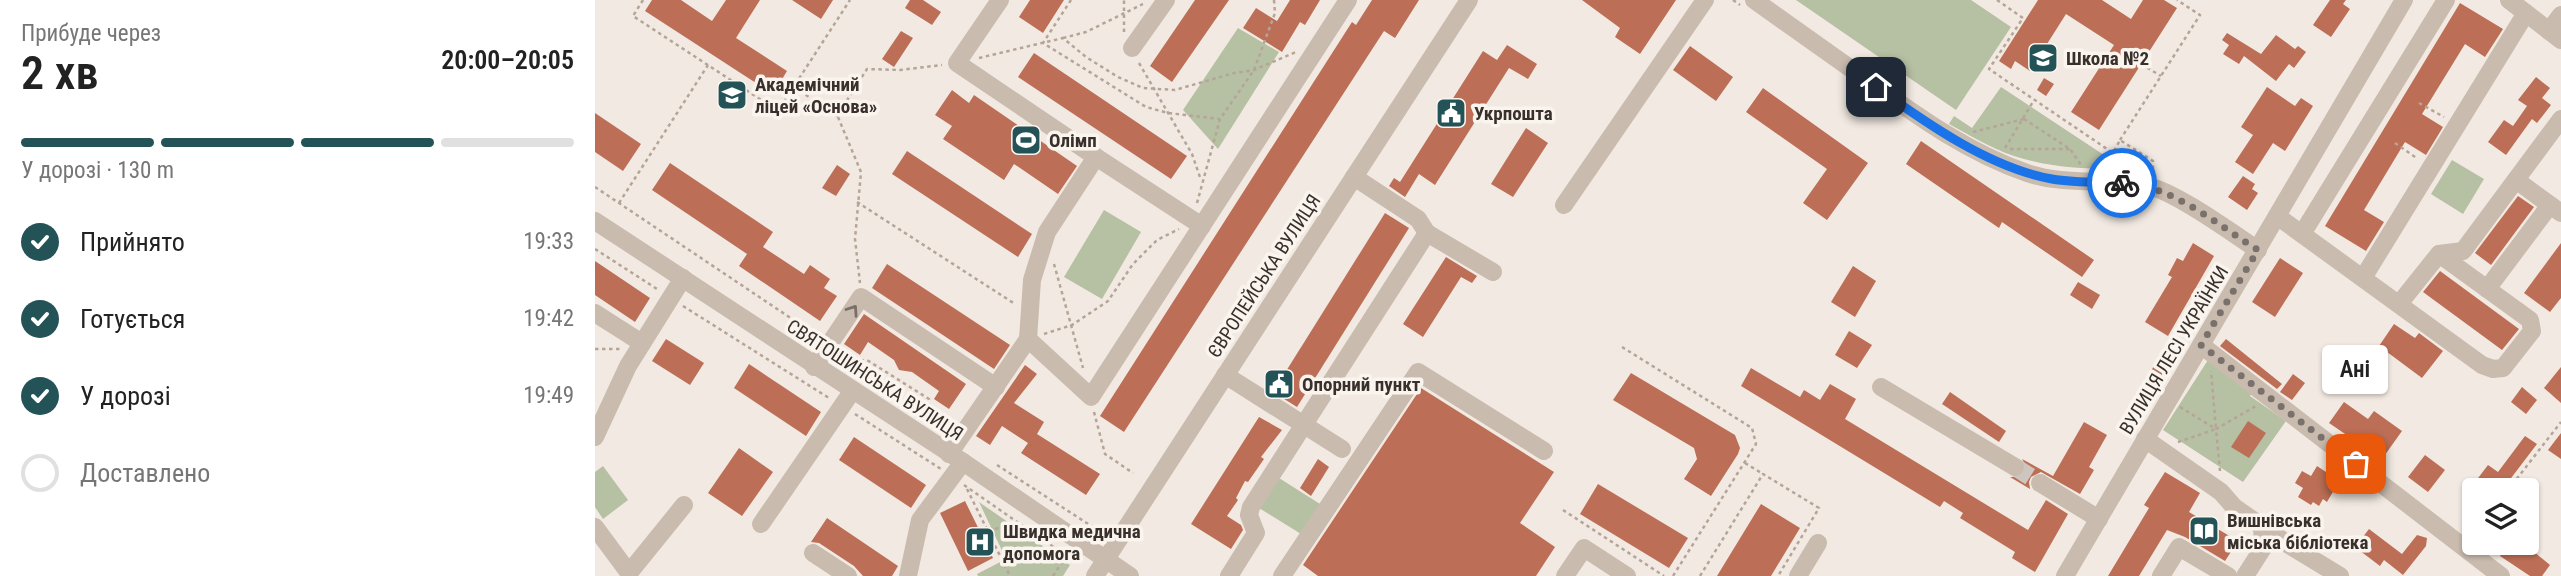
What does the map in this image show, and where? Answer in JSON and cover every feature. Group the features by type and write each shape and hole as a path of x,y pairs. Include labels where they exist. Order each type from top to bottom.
{"street":[{"path":"1000,0 957,63 1096,158 1202,226"},
{"path":"1132,48 1166,0"},
{"path":"1028,339 1091,397 1348,0"},
{"name":"ЄВРОПЕЙСЬКА ВУЛИЦЯ","path":"1095,576 1469,0"},
{"path":"1564,205 1705,0"},
{"path":"1754,0 1937,130 1992,158 2051,179 2129,183 2152,187 2258,250"},
{"name":"ВУЛИЦЯ ЛЕСІ УКРАЇНКИ","path":"2065,576 2099,519 2152,444 2168,400 2205,348 2277,216 2404,0"},
{"path":"2302,234 2446,0"},
{"path":"2509,0 2555,35 2561,15"},
{"path":"2363,278 2526,13"},
{"path":"2399,304 2439,254 2463,251 2516,180 2555,139 2561,119"},
{"path":"908,576 920,520 996,387 1028,339 1032,280 1047,232 1096,158"},
{"path":"1354,177 1418,219 1427,233 1493,272"},
{"path":"2487,289 2555,209 2516,180"},
{"path":"2277,216 2482,365 2493,369 2503,368 2532,331 2530,320 2439,254"},
{"name":"СВЯТОШИНСЬКА ВУЛИЦЯ","path":"595,221 956,458 1130,576"},
{"path":"1229,576 1256,533 1249,515 1251,507 1427,233"},
{"path":"595,437 628,366 683,278"},
{"path":"814,367 862,297 996,387"},
{"path":"595,313 641,346"},
{"path":"2205,348 2501,576"},
{"path":"1282,576 1418,372 1544,452"},
{"path":"1225,375 1342,449"},
{"path":"1881,387 2015,467"},
{"path":"761,524 853,390"},
{"path":"2152,444 2221,492 2234,507 2340,576"},
{"path":"2040,483 2099,519"},
{"path":"595,527 629,573 684,505"},
{"path":"2245,576 2263,548 2262,526"},
{"path":"1798,576 1818,543"},
{"path":"2161,576 2179,547 2228,576"},
{"path":"1565,576 1584,548 1627,576"},
{"path":"813,553 848,576"}],"path":[{"path":"643,0 633,16 778,111 850,0"},
{"path":"1043,43 1071,0"},
{"path":"1125,0 1124,34 1192,154 1202,182"},
{"path":"837,116 867,69 900,70 957,63 1043,43 1086,32 1151,0"},
{"path":"1997,0 2023,18 1989,69 2113,153 2200,15 2177,0"},
{"path":"1063,38 1086,57 1118,77 1143,88 1175,90 1254,70 1321,41"},
{"path":"1043,43 1146,107 1168,113 1220,119"},
{"path":"2141,64 2161,76"},
{"path":"619,203 708,65"},
{"path":"794,87 837,116 861,172 855,239 862,297"},
{"path":"2005,149 2034,100"},
{"path":"2419,103 2457,125"},
{"path":"1982,138 1971,132 2024,119 2070,149 2081,165 2070,164"},
{"path":"2120,140 2153,161 2152,187"},
{"path":"2395,143 2431,168"},
{"path":"2005,149 2070,149"},
{"path":"2005,149 2023,156"},
{"path":"595,187 830,344 857,361 867,360 929,398 930,421 937,426"},
{"path":"857,202 1030,314"},
{"path":"1054,261 1105,454 1133,473"},
{"path":"595,349 641,346"},
{"path":"1622,347 1752,428 1756,444 1673,576"},
{"path":"2205,348 2221,492"},
{"path":"2152,444 2216,429 2270,397"},
{"path":"2168,400 2216,429"},
{"path":"2517,478 2561,422"},
{"path":"993,462 1096,529"},
{"path":"1744,462 1819,508 1778,576"},
{"path":"1700,576 1763,474"},
{"path":"965,486 1010,576"},
{"path":"1563,510 1664,576"},
{"path":"988,530 1020,524"},
{"path":"1053,576 1066,556"}],"green space":[{"path":"1796,0 1971,0 2011,27 1956,110"},
{"path":"1238,28 1279,52 1218,149 1183,110"},
{"path":"2001,87 2113,161 2111,169 2067,167 2024,159 1995,148 1949,124 1954,116 1972,128"},
{"path":"2452,160 2484,179 2463,214 2431,194"},
{"path":"1104,210 1141,232 1102,299 1064,277"},
{"path":"2208,360 2253,390 2250,396 2286,421 2243,482 2163,430"},
{"path":"603,466 628,500 603,519 595,507 595,472"},
{"path":"1279,478 1320,504 1301,534 1259,508"},
{"path":"979,502 1070,565 1063,576 978,576 977,574 1006,559"}],"building":[{"path":"652,0 681,0 712,21 726,0 760,0 736,38 787,71 773,94 645,11"},
{"path":"792,0 833,0 821,19"},
{"path":"910,0 923,0 941,12 932,25 905,8"},
{"path":"1030,0 1064,0 1043,33 1019,17"},
{"path":"1195,0 1229,0 1172,82 1150,66"},
{"path":"1290,0 1320,0 1305,25 1300,22 1282,52 1243,28 1256,8 1277,21"},
{"path":"1372,0 1419,0 1395,38 1384,31 1124,432 1100,416 1352,22 1356,25"},
{"path":"1582,0 1676,0 1640,54 1615,37 1620,28"},
{"path":"2038,0 2102,0 2131,19 2143,0 2164,0 2177,8 2099,130 2071,112 2114,45 2066,14 2030,71 2015,61 2011,69 1999,61"},
{"path":"2330,0 2346,0 2343,4 2350,9 2331,37 2313,25"},
{"path":"2460,3 2503,29 2485,57 2465,44 2422,114 2443,127 2426,155 2405,142 2364,210 2384,222 2366,251 2325,226"},
{"path":"901,31 913,38 894,67 882,59"},
{"path":"2227,33 2261,54 2276,35 2295,49 2298,46 2306,52 2294,68 2289,64 2276,81 2244,56 2239,64 2223,54 2229,45 2222,40"},
{"path":"1507,45 1537,64 1528,79 1509,68 1435,185 1419,174 1405,197 1389,186 1394,178 1400,182 1483,51 1497,60"},
{"path":"1690,46 1733,77 1716,101 1673,70"},
{"path":"1034,53 1187,156 1171,179 1018,77"},
{"path":"2536,77 2550,88 2542,98 2551,105 2537,123 2532,119 2506,155 2488,142 2504,120 2513,126 2527,106 2518,100"},
{"path":"2044,78 2054,84 2046,96 2037,90"},
{"path":"2267,87 2295,106 2301,98 2313,106 2285,151 2273,143 2253,174 2235,162 2253,135 2241,127"},
{"path":"1763,88 1868,163 1827,220 1803,203 1827,169 1746,112"},
{"path":"952,90 969,103 974,95 1077,166 1058,194 1014,164 1004,180 943,139 952,126 935,115"},
{"path":"595,113 641,144 623,171 595,152"},
{"path":"1526,128 1548,143 1513,197 1491,184"},
{"path":"1921,141 2094,260 2082,277 2002,222 1999,228 1906,164"},
{"path":"907,151 1032,234 1018,257 892,174"},
{"path":"670,163 773,232 763,247 804,274 810,265 830,279 824,288 837,296 820,321 739,266 747,254 652,190"},
{"path":"837,165 850,174 836,196 822,188"},
{"path":"2243,176 2255,184 2252,189 2258,193 2247,210 2228,197"},
{"path":"2518,196 2534,207 2491,265 2475,253"},
{"path":"1385,213 1409,228 1297,407 1273,392"},
{"path":"2193,243 2214,256 2168,336 2145,322 2172,277 2168,275 2177,258 2183,261"},
{"path":"2561,243 2561,298 2550,312 2524,293"},
{"path":"1446,257 1477,276 1472,283 1461,277 1423,337 1403,324"},
{"path":"2280,258 2303,273 2275,317 2252,302"},
{"path":"595,261 650,298 635,322 595,295"},
{"path":"887,264 1010,345 994,369 872,288"},
{"path":"1853,266 1876,281 1855,317 1831,302"},
{"path":"2440,271 2519,329 2502,350 2423,292"},
{"path":"2078,282 2100,295 2092,309 2070,295"},
{"path":"864,314 966,384 949,409 934,399 939,391 912,372 899,370 894,360 868,342 860,355 844,344"},
{"path":"2394,324 2415,338 2419,333 2443,351 2422,378 2379,346"},
{"path":"1849,331 1872,345 1857,368 1835,355"},
{"path":"666,339 704,363 690,385 652,361"},
{"path":"2226,339 2282,384 2277,389 2220,346"},
{"path":"2160,355 2171,361 2148,402 2137,396"},
{"path":"749,364 821,412 806,436 734,388"},
{"path":"1025,365 1037,374 1014,403 1044,422 1037,434 1100,474 1086,495 1021,453 1028,443 1002,426 990,445 976,436"},
{"path":"2561,367 2561,403 2544,388"},
{"path":"1751,368 1800,397 1804,390 1820,400 1830,384 1856,399 1845,419 2028,530 2046,500 2068,514 2035,572 2012,558 2015,552 1960,518 1963,513 1944,501 1940,507 1741,386"},
{"path":"1631,373 1735,435 1740,448 1738,454 1711,496 1684,479 1697,459 1694,448 1613,400"},
{"path":"2293,374 2305,383 2292,400 2280,392"},
{"path":"2522,387 2537,400 2526,414 2511,402"},
{"path":"1421,388 1554,472 1520,523 1555,547 1536,576 1318,576 1303,565"},
{"path":"1950,392 2006,431 1999,442 1942,404"},
{"path":"2344,402 2368,419 2374,411 2402,431 2377,466 2350,445 2354,440 2329,423"},
{"path":"1259,417 1282,430 1261,457 1264,459 1248,482 1245,481 1236,498 1238,500 1227,516 1241,525 1243,530 1231,549 1191,524"},
{"path":"2248,421 2266,433 2249,458 2231,447"},
{"path":"2084,422 2107,435 2089,467 2094,470 2080,494 2041,472 2031,477 2030,489 2010,477 2020,477 2024,473 2026,466 2022,459 2053,476"},
{"path":"2561,433 2561,459 2548,450"},
{"path":"2525,436 2537,444 2511,478 2478,478 2488,465 2498,472"},
{"path":"854,437 926,485 911,508 839,460"},
{"path":"739,448 773,472 742,516 708,493"},
{"path":"2425,455 2445,470 2428,492 2408,477"},
{"path":"1318,459 1329,467 1311,496 1300,488"},
{"path":"2317,466 2329,474 2327,478 2334,483 2331,488 2334,490 2327,502 2323,499 2319,506 2313,502 2311,505 2298,497 2303,488 2295,483 2302,471 2311,476"},
{"path":"2165,472 2200,493 2189,512 2238,541 2225,561 2185,537 2167,530 2139,576 2108,576 2149,508 2144,505"},
{"path":"1598,484 1688,538 1669,568 1580,514"},
{"path":"965,501 993,558 968,571 940,513"},
{"path":"1761,504 1800,528 1771,576 1717,576"},
{"path":"827,518 898,566 892,576 863,576 854,566 819,543 811,542"},
{"path":"2369,529 2402,554 2417,535 2427,538 2426,546 2403,575 2384,560 2380,566 2355,547"},
{"path":"2538,555 2550,565 2542,576 2530,576 2500,556"}],"tunnel":[{"path":"2015,467 2040,483"}],"way so far":[{"path":"2122,183 2152,187 2169,195 2258,250 2201,345 2356,464"}],"place":[{"name":"Школа №2","path":"2043,58"},
{"name":"Академічний ліцей «Основа»","path":"732,95"},
{"name":"Укрпошта","path":"1451,113"},
{"name":"Олімп","path":"1026,140"},
{"name":"Опорний пункт","path":"1279,384"},
{"name":"Ані","path":"2356,464"},
{"name":"Вишнівська міська бібліотека","path":"2204,531"},
{"name":"Швидка медична допомога","path":"980,542"}],"route":[{"path":"1876,87 1937,130 2028,173 2051,179 2122,183"}]}
